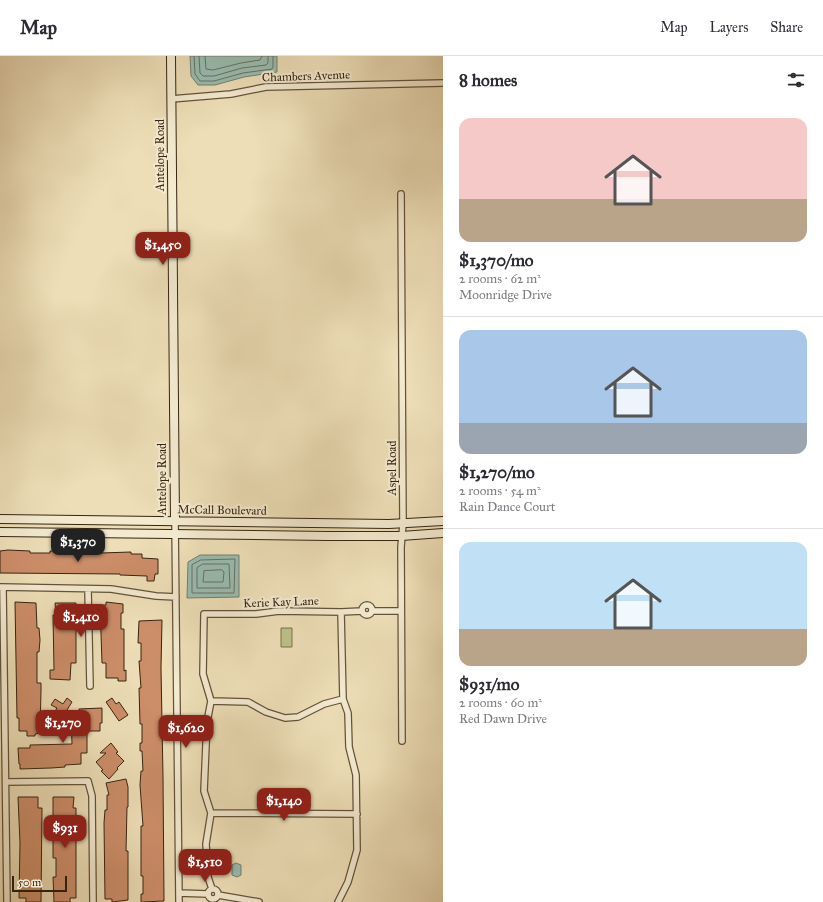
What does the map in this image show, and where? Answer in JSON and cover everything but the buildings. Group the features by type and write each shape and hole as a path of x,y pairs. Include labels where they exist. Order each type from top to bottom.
{"main road":[{"name":"Antelope Road","path":"171,56 175,521"},
{"name":"McCall Boulevard","path":"0,519 403,524 443,521"},
{"name":"McCall Boulevard","path":"0,532 175,535 401,536 443,533"}],"street":[{"name":"Chambers Avenue","path":"171,99 231,94 266,86 443,82"},
{"name":"Aspel Road","path":"401,194 403,524 401,536 402,742"},
{"name":"Antelope Road","path":"175,521 179,902"},
{"path":"7,902 2,588 111,589 156,596 176,596"},
{"path":"88,589 90,686"},
{"name":"Kerie Kay Lane","path":"210,892 206,844 211,813 204,791 206,722 211,701 203,674 204,614 256,614 279,611 341,612"},
{"path":"338,902 348,882 357,850 356,775 349,747 348,713 343,699 341,612 362,611 367,616 372,611 401,611"},
{"path":"211,701 248,702 266,712 285,718 298,717 324,704 343,699"},
{"path":"6,782 88,781 92,796 93,902"},
{"path":"211,813 357,814"},
{"path":"179,893 210,892 210,898 214,899 218,895 259,902"}],"green space":[{"path":"281,628 292,628 292,647 281,647"}],"water":[{"path":"190,56 277,56 277,72 244,77 215,85 198,85 191,76"},
{"path":"200,555 239,555 239,597 187,598 188,562"},
{"path":"236,863 241,865 241,875 237,877 232,875 232,865"}]}
